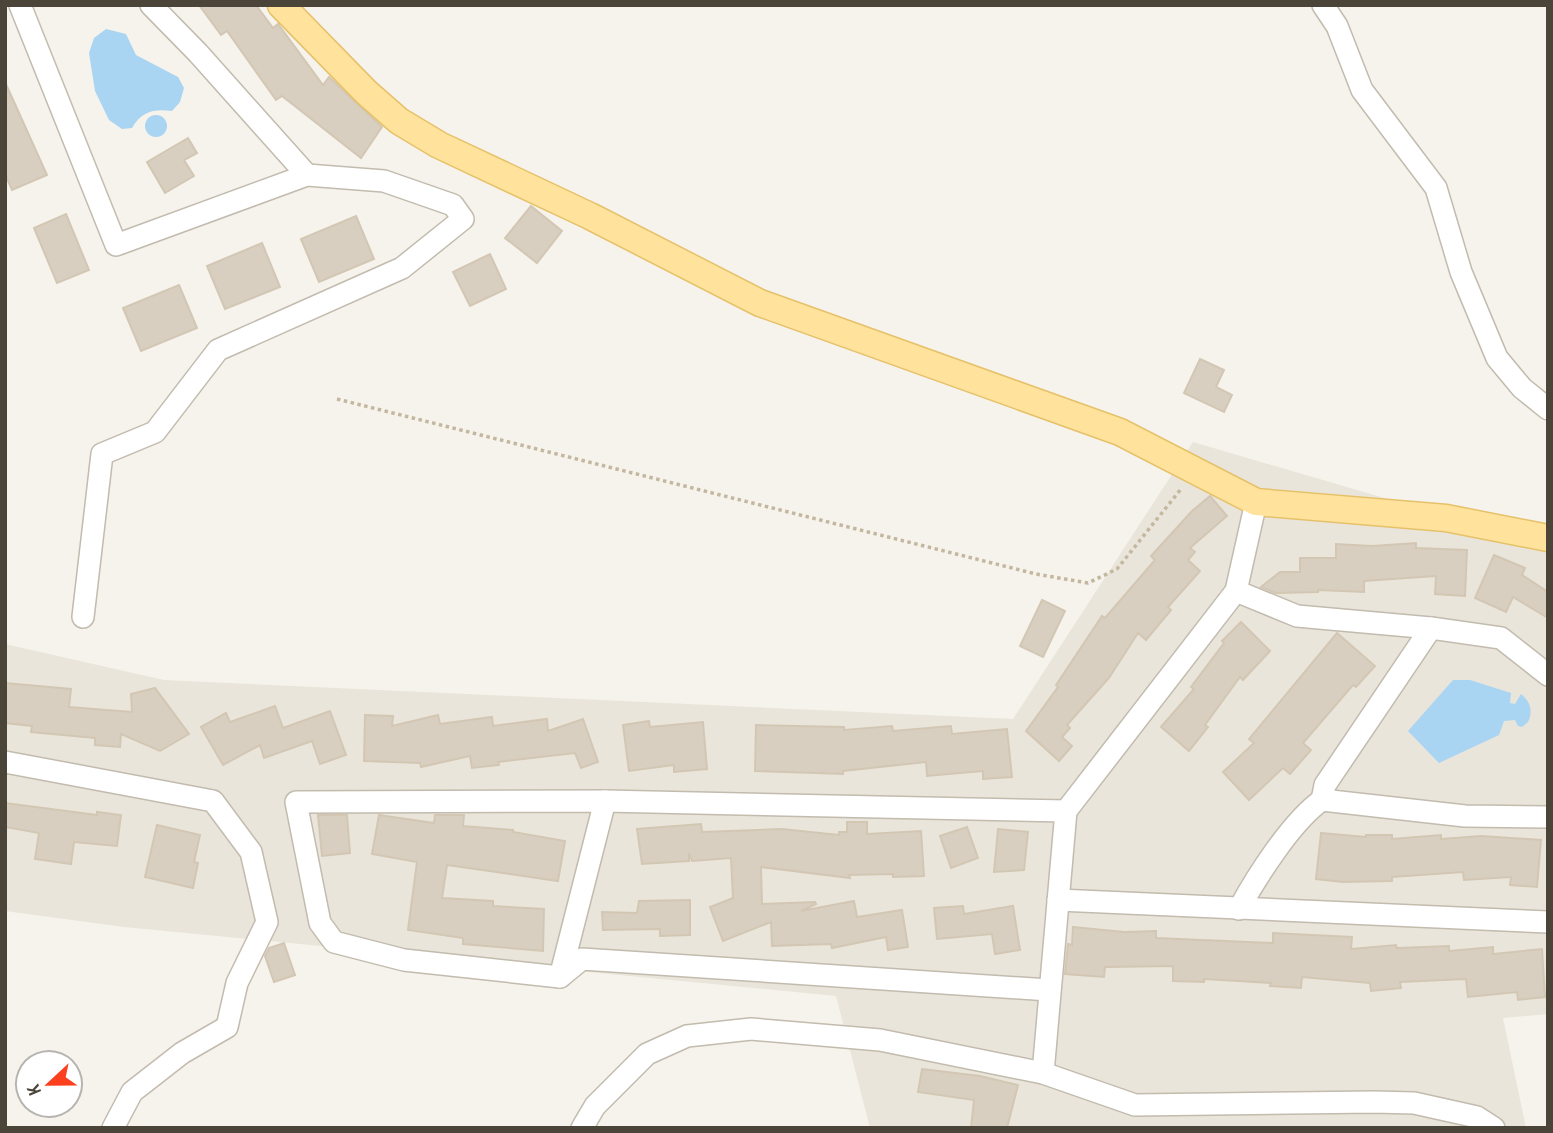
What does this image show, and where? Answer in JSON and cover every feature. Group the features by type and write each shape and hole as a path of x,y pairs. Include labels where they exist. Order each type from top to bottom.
{"main road":[{"path":"281,5 366,92 399,121 439,145 590,216 760,303 1120,432 1256,502 1446,518 1548,538"}],"street":[{"path":"20,5 116,245 307,175 384,181 453,205 463,219 402,268 218,350 155,432 103,454 83,617"},
{"path":"151,5 198,53 307,175"},
{"path":"1323,5 1336,26 1362,90 1436,188 1461,272 1497,358 1522,388 1548,409"},
{"path":"1043,1073 1066,811 1236,591 1256,502"},
{"path":"1236,591 1297,616 1431,628 1501,638 1548,675"},
{"path":"1322,800 1325,785 1431,628"},
{"path":"5,762 213,801 251,852 267,922 237,983 227,1027 182,1053 132,1092 113,1128"},
{"path":"1239,909 1258,874 1310,808 1322,800 1465,816 1548,817"},
{"path":"1049,990 582,959 561,977 404,960 334,942 320,923 296,802 605,801 1066,811"},
{"path":"561,977 605,801"},
{"path":"1058,900 1548,922"},
{"path":"582,1128 595,1105 647,1054 687,1037 751,1029 880,1040 1043,1073 1135,1105 1415,1103 1477,1117 1494,1128"}],"path":[{"path":"337,399 1036,574 1088,583 1116,569 1195,471"}],"shaded area":[{"path":"1193,442 1538,543 1548,549 1548,1014 1503,1018 1526,1128 870,1128 836,996 124,927 5,911 5,644 164,680 1013,719"}],"water":[{"path":"106,29 126,34 136,55 178,77 184,88 180,102 172,111 149,112 132,128 122,129 109,120 95,91 89,53 94,38"},
{"path":"156,115 164,118 167,126 164,134 156,137 148,134 145,126 148,118"},
{"path":"1453,680 1470,680 1511,693 1510,703 1515,704 1521,694 1530,707 1528,722 1522,727 1518,726 1515,720 1504,721 1499,735 1439,763 1408,731"}],"building":[{"path":"199,5 256,5 273,28 278,24 323,85 329,77 382,127 361,158 282,96 276,100 227,31 221,35"},
{"path":"5,82 47,175 12,190 5,174"},
{"path":"188,138 197,153 184,160 194,176 165,193 147,162"},
{"path":"531,206 562,231 537,263 505,238"},
{"path":"66,214 89,270 57,283 34,228"},
{"path":"356,216 374,259 319,282 301,239"},
{"path":"262,243 280,287 225,309 207,266"},
{"path":"490,254 506,289 470,306 453,272"},
{"path":"179,285 197,328 141,351 123,308"},
{"path":"1200,359 1224,370 1216,387 1232,395 1224,412 1184,393"},
{"path":"1210,496 1227,516 1190,548 1195,552 1188,560 1200,571 1168,607 1171,610 1146,640 1138,633 1109,678 1067,725 1070,728 1062,737 1072,746 1059,761 1026,731 1058,687 1056,685 1102,616 1105,618 1155,560 1151,556 1192,511"},
{"path":"1416,543 1416,548 1467,550 1465,596 1435,594 1436,576 1364,581 1364,592 1318,590 1276,593 1261,587 1280,572 1300,572 1300,558 1336,558 1336,544 1372,546"},
{"path":"1494,555 1525,568 1522,575 1548,592 1548,618 1513,597 1506,612 1475,598"},
{"path":"1042,600 1065,611 1043,657 1020,646"},
{"path":"1241,622 1270,651 1243,680 1240,677 1189,751 1161,727 1194,689 1191,687 1224,643 1222,641"},
{"path":"1337,633 1375,666 1356,687 1353,685 1303,743 1311,750 1290,774 1283,768 1249,800 1223,772 1254,743 1249,739"},
{"path":"5,683 71,689 69,707 132,712 131,694 155,688 189,734 160,751 121,734 120,747 95,745 95,738 31,732 32,726 5,723"},
{"path":"275,706 283,728 330,711 346,755 320,764 312,741 264,758 260,745 223,765 201,727 226,713 230,722"},
{"path":"365,715 393,716 392,726 438,715 440,724 492,717 493,726 547,719 548,731 583,719 598,762 581,768 575,753 498,762 499,765 472,768 470,756 421,767 420,763 364,761"},
{"path":"649,721 650,727 703,722 707,769 674,772 674,765 629,771 623,725"},
{"path":"756,725 844,727 844,730 892,726 893,731 951,726 952,734 1007,729 1012,777 983,779 983,771 927,776 926,762 843,771 843,774 755,771"},
{"path":"5,803 97,815 97,812 121,815 117,846 74,842 71,864 35,859 39,833 5,827"},
{"path":"318,815 347,815 350,853 322,856"},
{"path":"379,815 434,823 435,815 464,815 463,826 513,830 565,841 558,881 447,865 442,898 493,901 493,906 544,909 543,951 463,944 463,938 408,930 417,862 372,854"},
{"path":"847,822 867,822 867,834 921,831 924,876 849,875 850,878 761,867 762,904 815,902 816,904 801,911 854,901 857,917 902,910 908,947 888,950 886,937 832,948 831,944 772,946 771,922 723,941 710,907 733,898 731,858 692,861 689,853 689,861 642,864 637,829 701,824 702,832 782,829 839,835 839,832 847,832"},
{"path":"157,825 200,835 194,862 198,863 193,888 145,877"},
{"path":"967,827 978,858 951,868 940,836"},
{"path":"998,829 1028,832 1024,870 994,872"},
{"path":"1321,833 1366,837 1392,835 1392,839 1441,835 1441,839 1481,836 1541,840 1537,887 1510,885 1511,877 1464,880 1463,872 1392,877 1392,881 1343,882 1316,879"},
{"path":"690,900 690,935 660,936 660,929 603,930 602,912 637,913 639,901"},
{"path":"963,906 964,914 1013,906 1020,950 995,954 992,934 937,939 934,908"},
{"path":"1073,927 1124,932 1156,931 1156,938 1273,943 1273,933 1352,937 1351,949 1396,945 1397,948 1449,946 1449,951 1493,947 1493,954 1542,949 1545,997 1518,1000 1517,992 1468,997 1466,979 1400,982 1401,988 1371,991 1370,983 1302,977 1301,988 1270,986 1271,983 1204,979 1204,982 1173,981 1173,966 1105,967 1104,977 1065,974"},
{"path":"284,943 295,975 274,982 265,956 269,948"},
{"path":"922,1069 980,1076 1018,1085 1007,1128 971,1128 974,1100 918,1092"}]}
